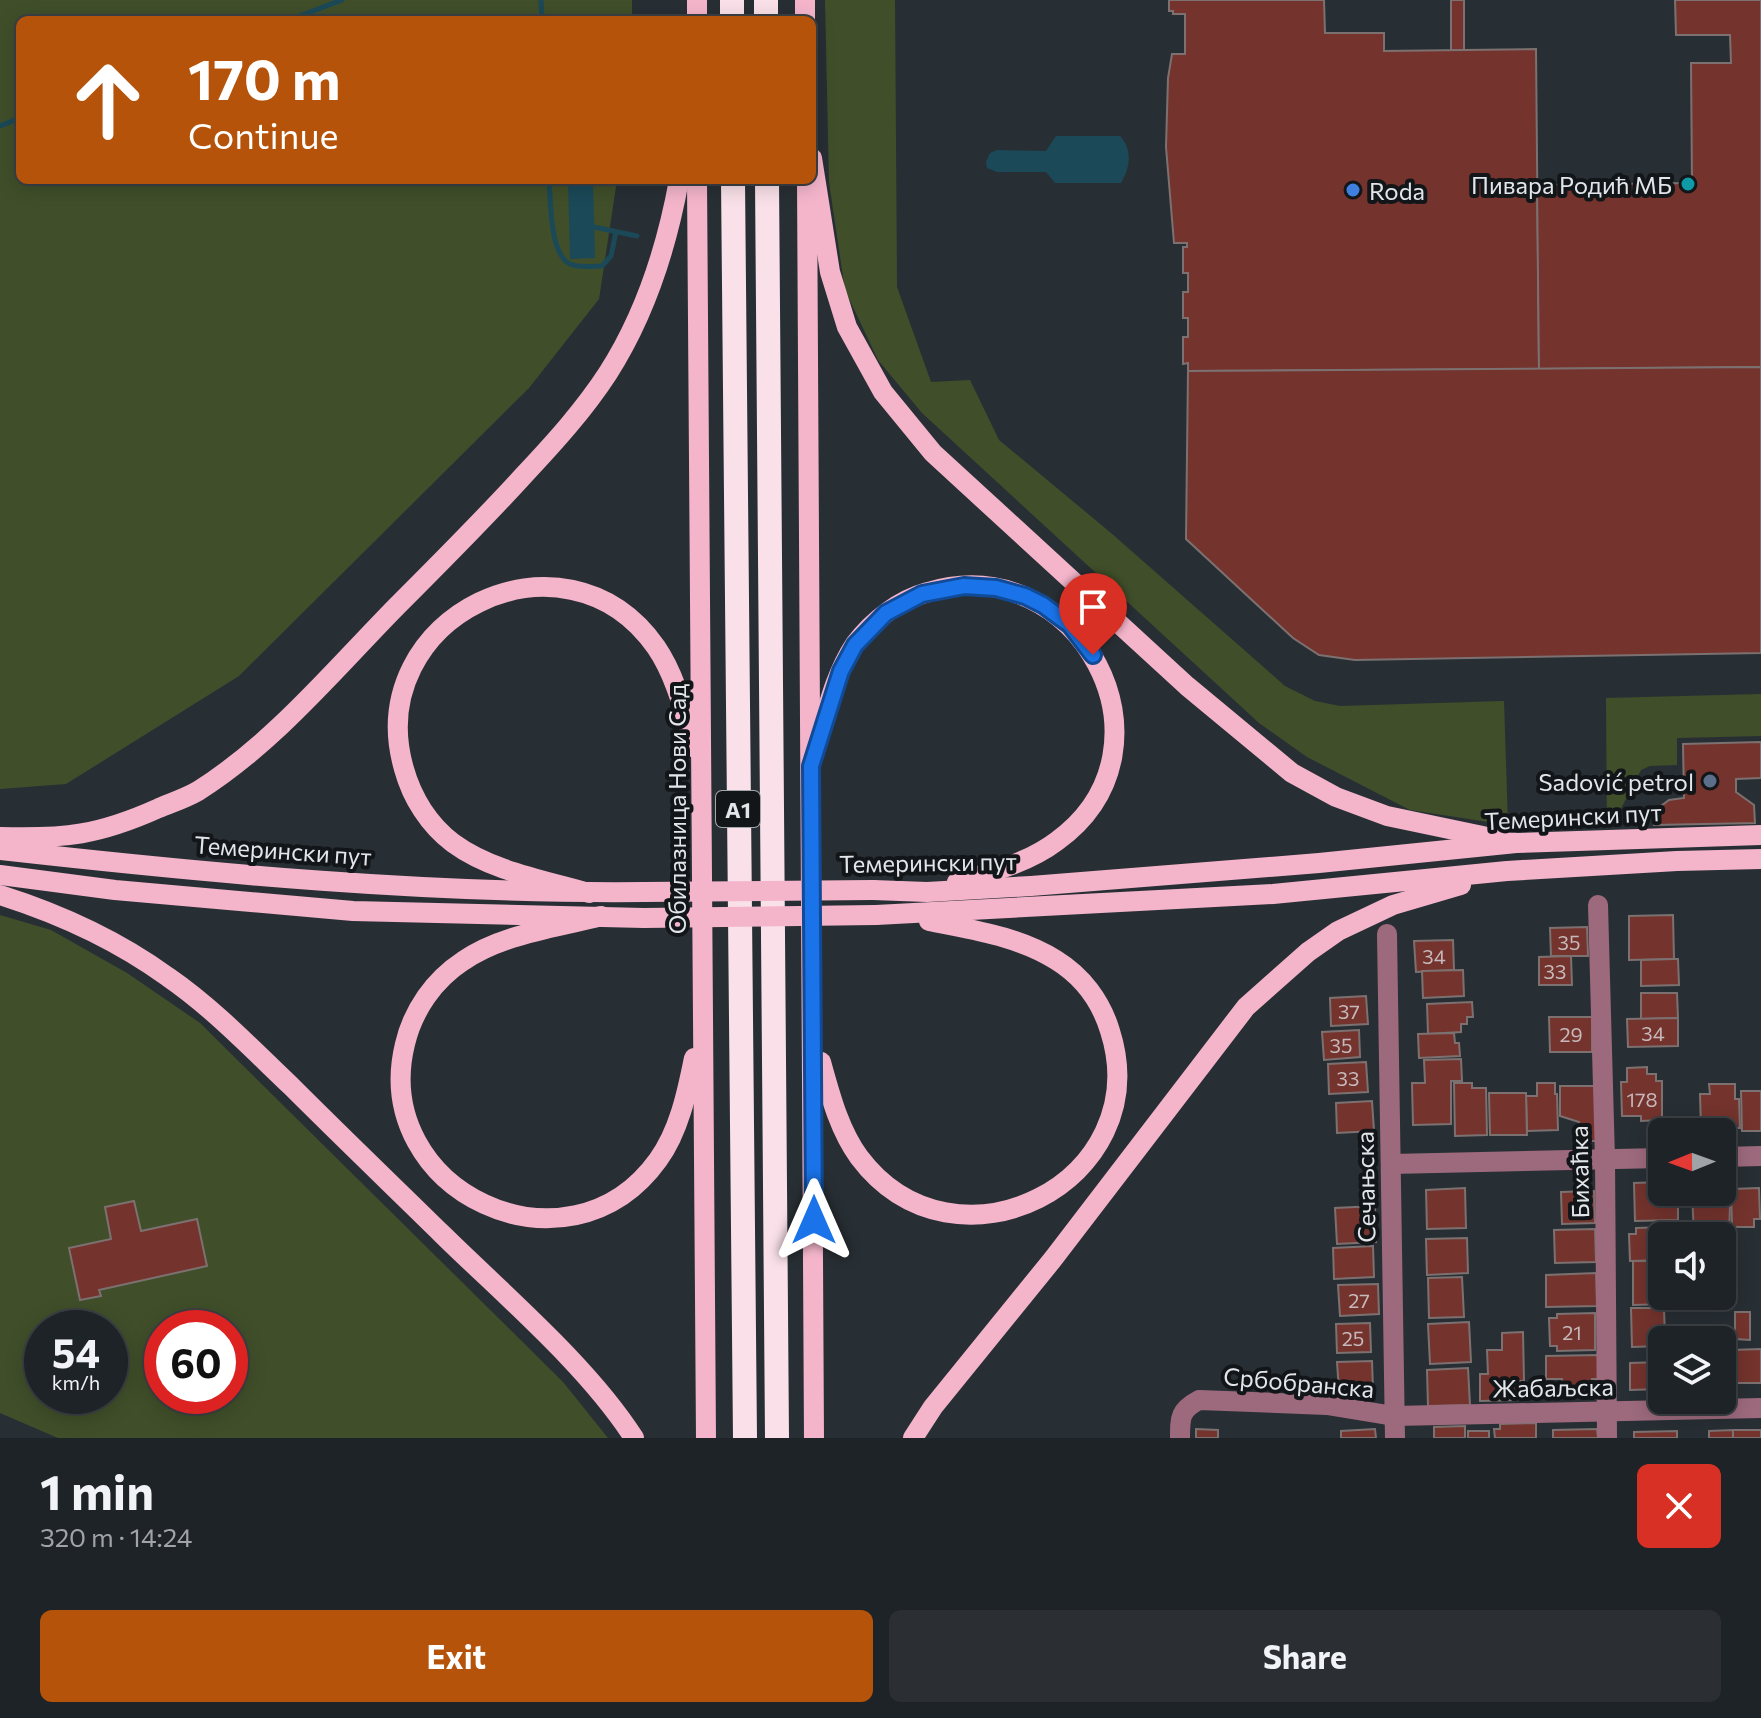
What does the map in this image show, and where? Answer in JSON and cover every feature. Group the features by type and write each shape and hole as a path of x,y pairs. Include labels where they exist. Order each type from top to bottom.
{"highway":[{"name":"A1","path":"733,184 745,1438"},
{"name":"A1","path":"767,184 777,1438"}],"main road":[{"path":"816,183 830,272 847,327 883,392 933,453 1187,686 1292,773 1336,797 1387,816 1516,843"},
{"path":"0,837 79,835 119,826 196,792 265,741 566,430 609,372 634,325 655,274 678,184"},
{"name":"Обилазница Нови Сад","path":"697,184 706,1438"},
{"path":"807,184 814,1438"},
{"path":"589,893 506,868 466,852 441,833 412,793 399,742 400,708 416,660 436,632 471,605 520,588 556,587 604,601 632,620 656,647 666,664 702,774"},
{"path":"811,766 835,686 855,645 886,613 911,599 947,587 996,588 1043,605 1079,634 1102,671 1114,719 1112,756 1093,803 1072,829 1045,850 1015,864 927,892"},
{"name":"Темерински пут","path":"0,850 267,878 589,893 927,892 1257,868 1516,843 1761,835"},
{"name":"Темерински пут","path":"0,875 115,890 322,909 644,918 902,915 1273,894 1507,871 1761,859"},
{"path":"913,1438 933,1407 1043,1272 1246,1007 1308,952 1363,918 1393,905 1507,871"},
{"path":"0,895 44,909 109,940 169,977 197,1000 259,1056 551,1341 613,1408 634,1438"},
{"path":"814,1033 831,1096 852,1146 876,1176 910,1200 932,1210 956,1215 994,1214 1025,1206 1046,1195 1083,1165 1107,1124 1116,1084 1113,1040 1094,996 1069,969 1025,945 902,915"},
{"path":"601,916 521,936 476,953 449,971 422,1003 409,1028 403,1051 401,1090 418,1142 443,1176 476,1201 506,1213 531,1218 574,1216 611,1201 647,1173 667,1145 683,1107 702,1020"}],"street":[{"name":"Бихаћка","path":"1598,905 1605,1159 1607,1438"},
{"name":"Сечањска","path":"1387,934 1395,1438"},
{"path":"1736,1157 1761,1156"},
{"path":"1391,1164 1648,1158"},
{"name":"Србобранска","path":"1180,1438 1181,1417 1186,1407 1199,1400 1327,1405 1394,1416"},
{"name":"Жабаљска","path":"1394,1416 1761,1408"}],"green space":[{"path":"0,0 632,0 632,16 16,16 16,184 616,184 599,299 529,388 239,676 66,784 0,789"},
{"path":"825,0 895,0 897,287 931,382 970,380 999,440 1111,533 1285,686 1315,701 1340,706 1504,701 1508,825 1410,810 1307,757 1259,723 922,413 878,360 845,290 829,182"},
{"path":"1761,694 1761,736 1677,738 1677,765 1650,766 1641,770 1615,820 1607,829 1606,698"},
{"path":"0,915 51,930 127,973 200,1023 563,1382 608,1438 58,1438 0,1413"}],"water":[{"path":"1056,136 1120,136 1127,147 1129,159 1121,183 1055,183 1046,172 997,172 987,168 990,153 997,150 1046,151"},
{"path":"568,184 593,184 595,258 570,259"}],"building":[{"name":"Roda","path":"1169,0 1324,0 1325,33 1384,33 1384,51 1536,49 1539,369 1188,371 1188,363 1183,364 1183,337 1188,337 1188,318 1183,318 1183,292 1188,292 1188,273 1183,273 1183,247 1187,247 1187,243 1174,243 1166,147 1168,78 1172,54 1185,54 1185,14 1169,11"},
{"path":"1451,0 1464,0 1464,50 1451,50"},
{"name":"Пивара Родић МБ","path":"1675,0 1761,0 1761,367 1539,369 1537,185 1692,183 1691,63 1731,63 1730,35 1676,35"},
{"path":"1761,367 1761,653 1355,660 1319,655 1293,638 1186,539 1188,371"},
{"path":"1761,742 1761,778 1736,779 1736,792 1754,805 1755,823 1654,825 1653,813 1657,809 1669,800 1684,798 1683,744"},
{"path":"1673,915 1674,959 1629,960 1629,916"},
{"path":"1587,927 1588,956 1551,956 1550,928"},
{"path":"1453,940 1454,970 1416,972 1414,941"},
{"path":"1571,956 1572,985 1539,985 1539,957"},
{"path":"1678,959 1679,985 1641,986 1641,960"},
{"path":"1463,970 1464,996 1423,998 1422,971"},
{"path":"1641,993 1677,993 1678,1018 1641,1019"},
{"path":"1366,996 1368,1024 1331,1026 1330,998"},
{"path":"1472,1002 1473,1017 1467,1017 1467,1024 1461,1024 1461,1032 1428,1034 1427,1004"},
{"path":"1549,1017 1592,1017 1592,1052 1550,1052"},
{"path":"1678,1018 1678,1046 1628,1047 1627,1019"},
{"path":"1359,1030 1360,1057 1324,1060 1322,1032"},
{"path":"1454,1033 1460,1056 1419,1058 1418,1034"},
{"path":"1461,1059 1462,1081 1451,1081 1451,1124 1413,1125 1412,1083 1425,1083 1424,1060"},
{"path":"1366,1062 1368,1092 1329,1094 1328,1064"},
{"path":"1647,1067 1647,1074 1656,1074 1656,1081 1662,1081 1662,1118 1641,1121 1641,1116 1622,1116 1621,1082 1627,1082 1627,1068"},
{"path":"1454,1083 1472,1083 1472,1088 1486,1088 1487,1135 1455,1136"},
{"path":"1537,1083 1555,1083 1558,1130 1527,1131 1526,1096 1537,1096"},
{"path":"1709,1084 1735,1084 1740,1128 1736,1128 1736,1118 1701,1118 1700,1094 1710,1094"},
{"path":"1560,1086 1597,1086 1598,1141 1579,1141 1579,1122 1560,1116"},
{"path":"1741,1091 1761,1091 1761,1131 1742,1131"},
{"path":"1489,1093 1526,1093 1527,1135 1490,1135"},
{"path":"1372,1101 1374,1131 1337,1133 1336,1103"},
{"path":"1648,1182 1648,1206 1686,1206 1678,1207 1678,1220 1635,1221 1634,1183"},
{"path":"1465,1188 1466,1228 1427,1229 1426,1190"},
{"path":"1759,1188 1760,1219 1754,1219 1754,1227 1736,1227 1736,1222 1732,1222 1736,1189"},
{"path":"1594,1191 1595,1223 1562,1224 1561,1192"},
{"path":"134,1201 141,1231 197,1219 207,1266 99,1290 101,1296 80,1300 69,1248 111,1239 105,1207"},
{"path":"1375,1206 1376,1242 1337,1244 1335,1208"},
{"path":"1693,1206 1730,1206 1729,1222 1693,1222"},
{"path":"1636,1228 1648,1228 1648,1260 1630,1261 1629,1234 1636,1234"},
{"path":"1595,1229 1596,1262 1555,1263 1554,1230"},
{"path":"1467,1238 1468,1273 1427,1275 1426,1239"},
{"path":"1373,1246 1374,1277 1334,1279 1333,1248"},
{"path":"1633,1261 1648,1261 1648,1305 1633,1305"},
{"path":"1596,1273 1597,1306 1546,1307 1546,1275"},
{"path":"1462,1277 1464,1317 1429,1318 1428,1278"},
{"path":"1378,1284 1379,1314 1340,1316 1338,1285"},
{"path":"1631,1308 1664,1310 1665,1326 1648,1326 1648,1346 1632,1347"},
{"path":"1735,1312 1750,1312 1750,1340 1736,1339"},
{"path":"1595,1313 1595,1350 1557,1351 1557,1346 1550,1346 1549,1318 1557,1318 1557,1314"},
{"path":"1469,1322 1471,1362 1430,1364 1428,1324"},
{"path":"1370,1323 1371,1352 1337,1353 1336,1324"},
{"path":"1523,1332 1524,1381 1518,1381 1519,1400 1480,1401 1480,1374 1488,1374 1487,1350 1502,1350 1502,1333"},
{"path":"1761,1349 1761,1383 1736,1383 1736,1350"},
{"path":"1598,1355 1598,1379 1592,1379 1592,1393 1563,1394 1562,1379 1546,1379 1546,1356"},
{"path":"1372,1361 1373,1390 1339,1391 1337,1362"},
{"path":"1648,1362 1648,1389 1630,1390 1630,1363"},
{"path":"1468,1368 1470,1405 1428,1406 1427,1370"},
{"path":"1536,1423 1536,1438 1495,1438 1494,1429 1500,1429 1500,1424"},
{"path":"1465,1426 1465,1438 1434,1438 1434,1427"},
{"path":"1196,1429 1218,1430 1218,1438 1196,1438"},
{"path":"1375,1429 1376,1438 1341,1438 1341,1431"},
{"path":"1597,1429 1598,1438 1553,1438 1553,1430"},
{"path":"1733,1430 1733,1438 1709,1438 1709,1431"},
{"path":"1733,1430 1761,1430 1761,1438 1733,1438"},
{"path":"1468,1431 1489,1431 1489,1438 1468,1438"},
{"path":"1677,1431 1677,1438 1634,1438 1634,1432"}],"waterway":[{"path":"300,16 342,0"},
{"path":"541,0 542,16"},
{"path":"0,126 16,120"},
{"path":"549,184 555,238 563,258 570,264 602,266 611,256 616,232"},
{"path":"594,227 637,236"}],"place":[{"name":"Пивара Родић МБ","path":"1688,184"},
{"name":"Roda","path":"1353,190"},
{"name":"Sadović petrol","path":"1710,781"}],"route":[{"path":"814,1220 811,766 841,671 855,645 886,613 922,594 947,587 981,586 1025,596 1070,625 1093,655"}]}
